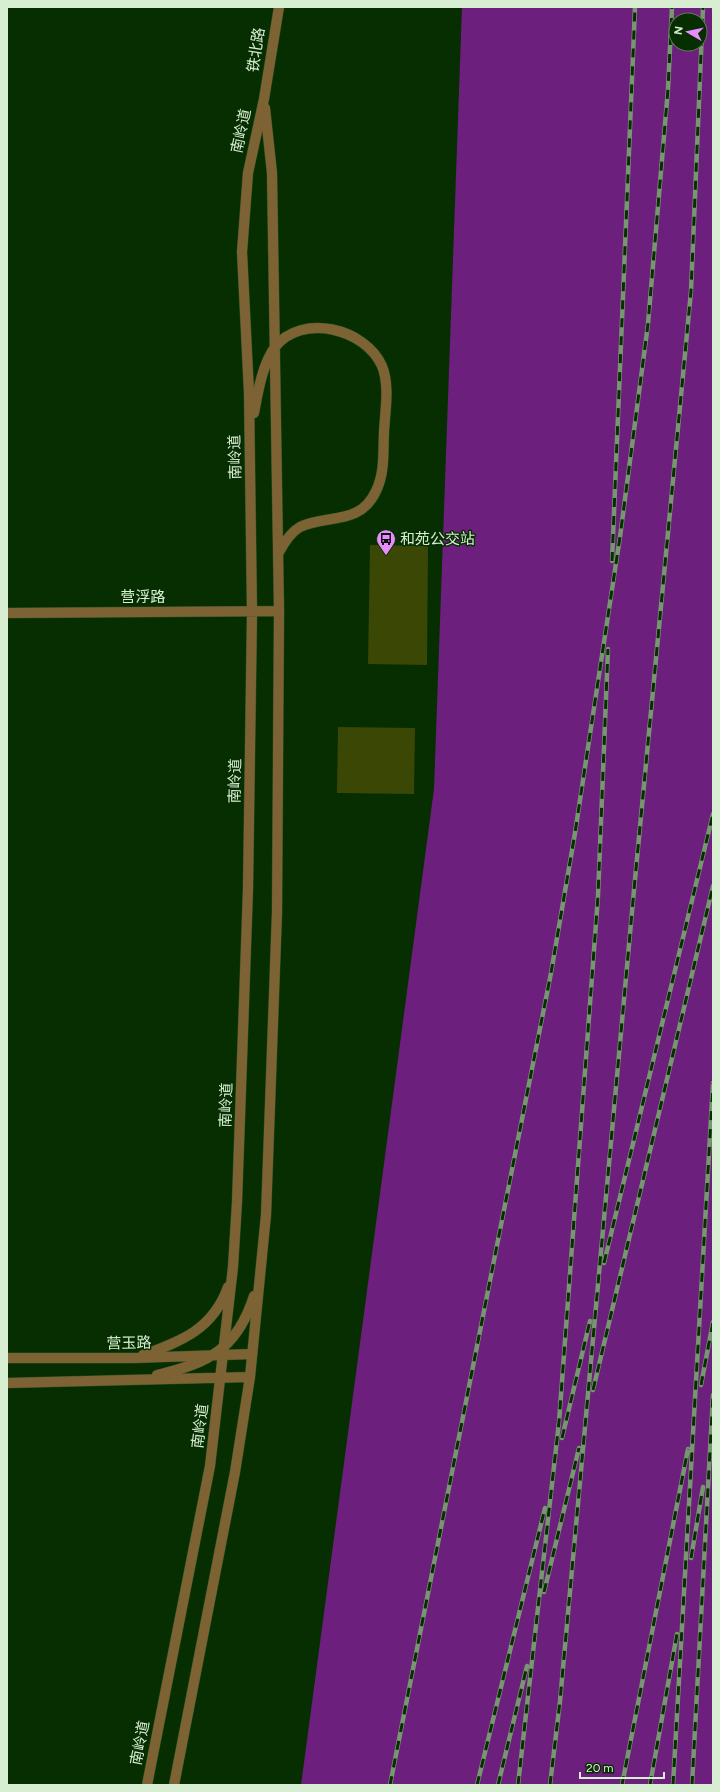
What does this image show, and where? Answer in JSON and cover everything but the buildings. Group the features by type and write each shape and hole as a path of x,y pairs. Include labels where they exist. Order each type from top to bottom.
{"street":[{"name":"铁北路","path":"264,98 279,7"},
{"name":"南岭道","path":"174,1785 235,1472 250,1377 266,1207 277,912 279,552 272,173 264,98"},
{"name":"南岭道","path":"147,1785 210,1466 222,1377 222,1351 234,1267 238,1202 248,890 252,612 249,394 242,252 248,173 264,98"},
{"path":"250,436 259,388 267,363 275,348 285,338 298,330 322,329 340,331 364,344 373,352 381,366 386,381 383,467 376,493 368,504 357,513 338,519 300,527 285,542 279,552"},
{"name":"营浮路","path":"7,613 279,611"},
{"path":"134,1358 180,1341 204,1325 221,1304 234,1267"},
{"path":"131,1381 200,1363 222,1351 238,1331 248,1313 261,1271"},
{"name":"营玉路","path":"7,1358 134,1358 222,1351 252,1354"},
{"path":"7,1383 250,1377"}],"shaded area":[{"path":"462,7 713,7 713,1785 301,1785 434,789"}],"railway":[{"path":"612,561 635,7"},
{"path":"390,1785 551,973 575,833 620,537 648,324 668,89 672,7"},
{"path":"550,1785 560,1701 634,890 691,291 703,7"},
{"path":"518,1785 559,1422 598,896 608,649"},
{"path":"604,1263 713,814"},
{"path":"593,1390 713,886"},
{"path":"673,1785 713,1083"},
{"path":"562,1438 590,1321"},
{"path":"701,1385 713,1322"},
{"path":"692,1785 713,1395"},
{"path":"544,1592 579,1448"},
{"path":"622,1785 688,1449"},
{"path":"691,1558 703,1487"},
{"path":"477,1785 545,1508"},
{"path":"650,1785 677,1634"},
{"path":"498,1785 527,1666"}],"place":[{"name":"和苑公交站","path":"386,556"}]}
